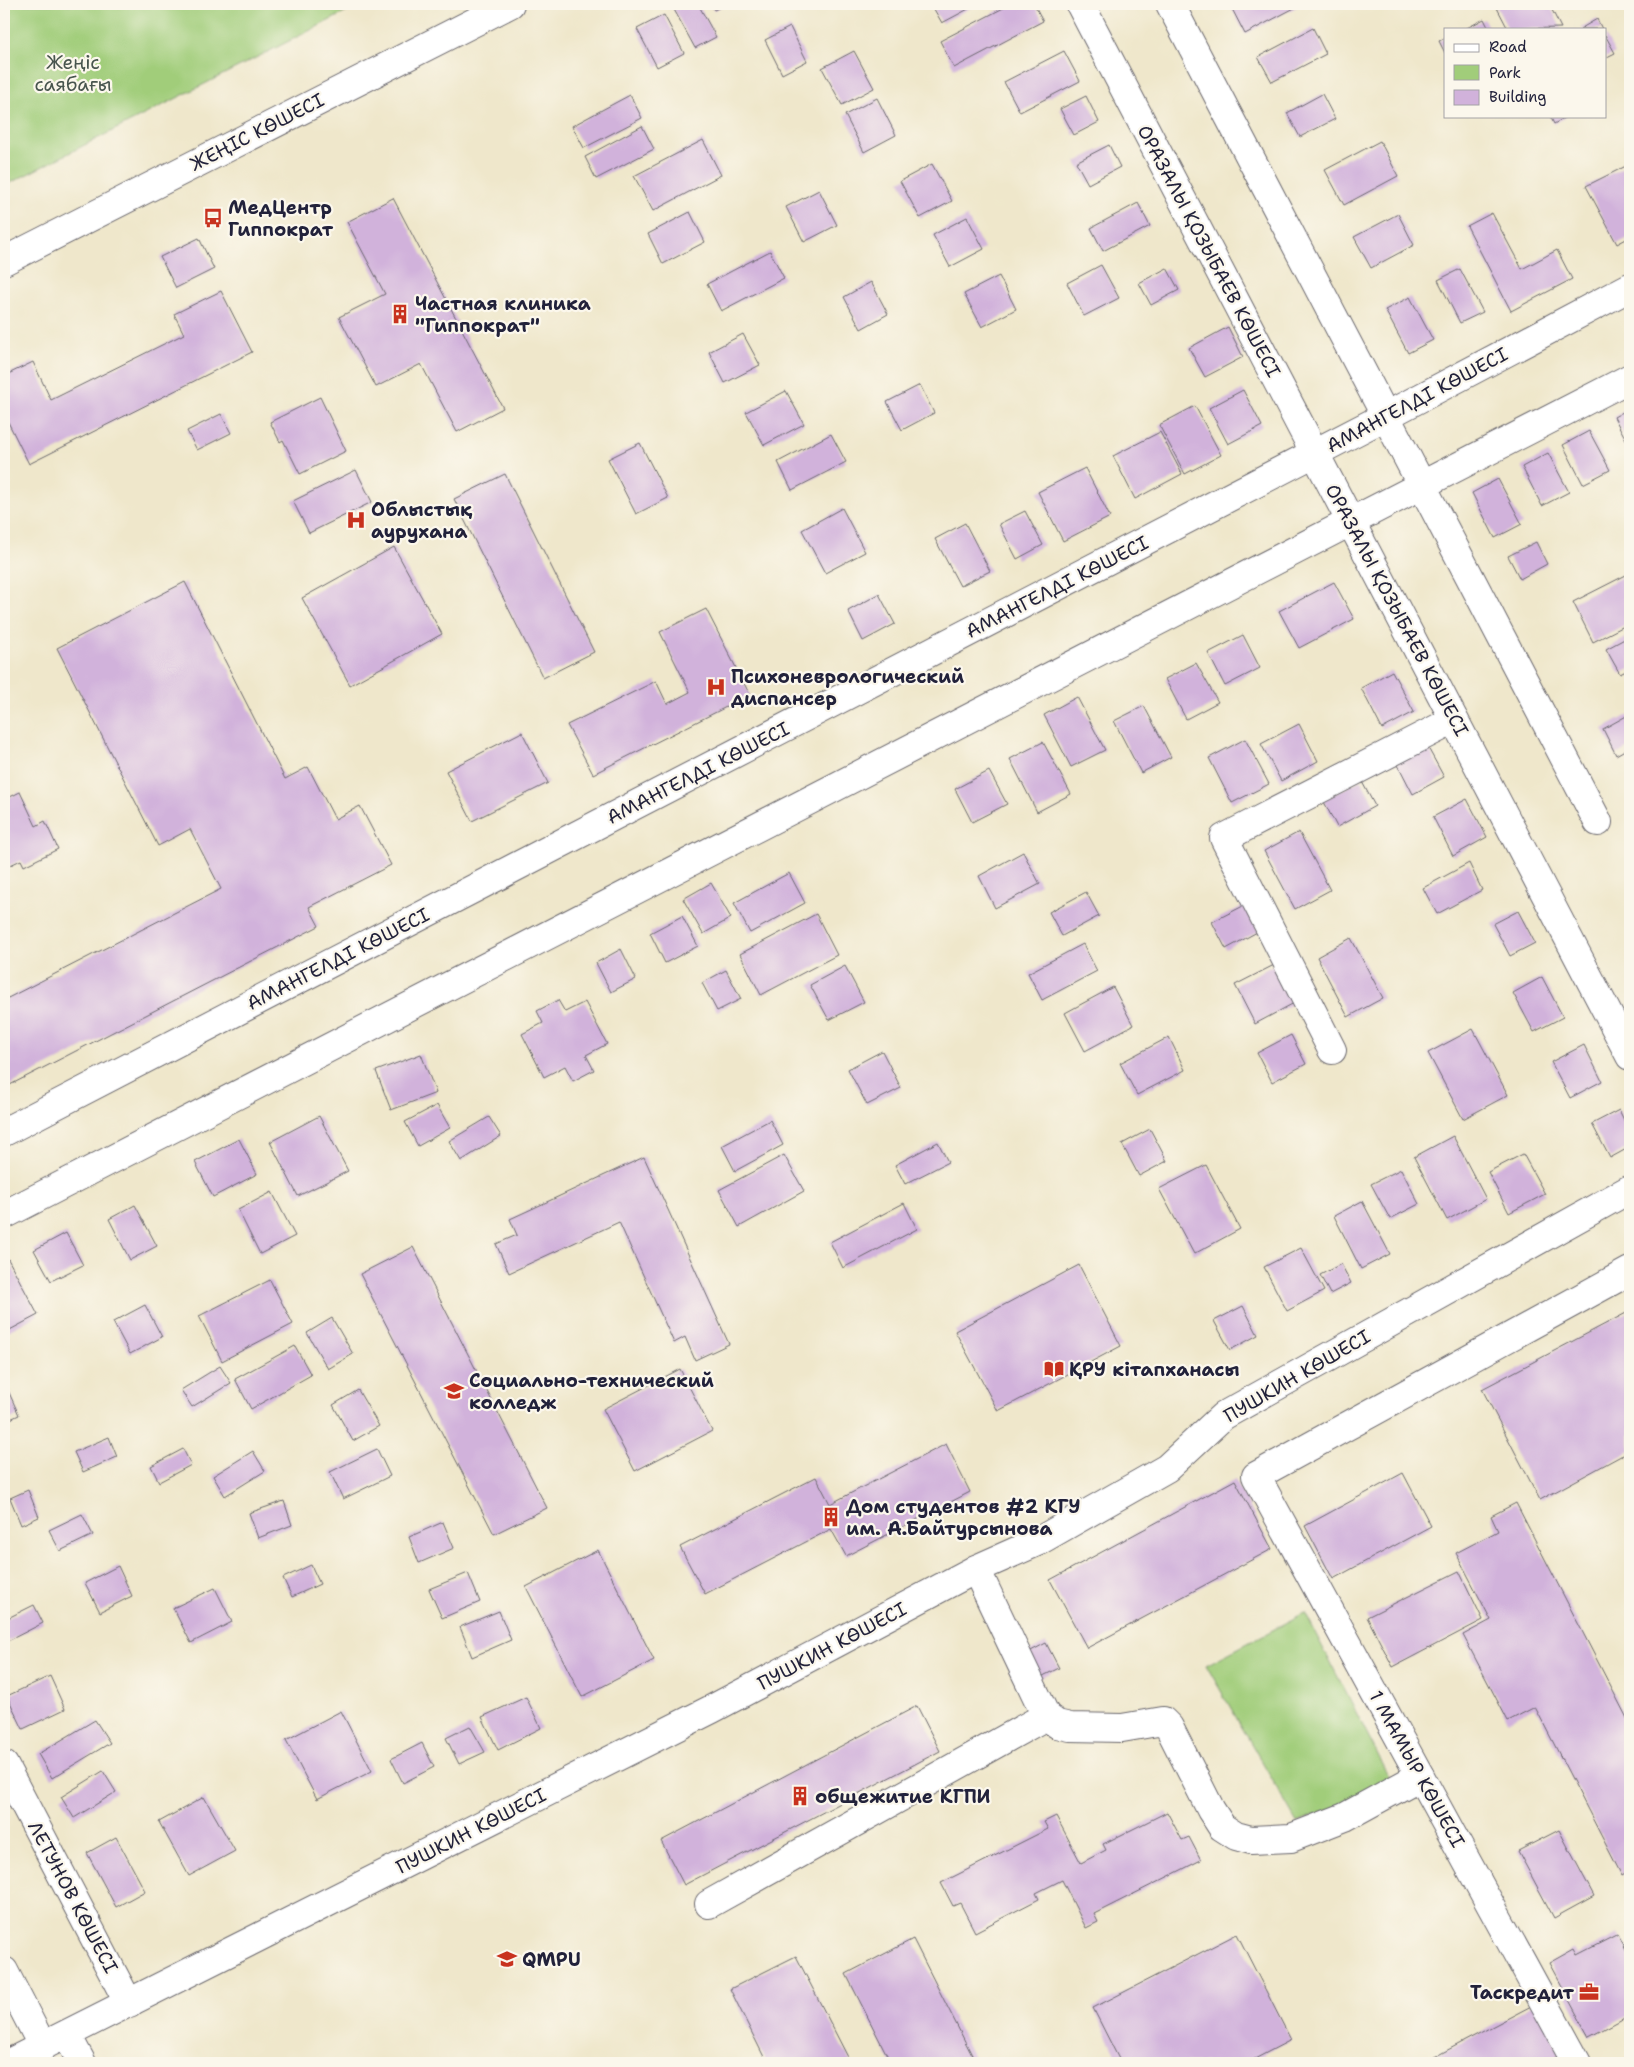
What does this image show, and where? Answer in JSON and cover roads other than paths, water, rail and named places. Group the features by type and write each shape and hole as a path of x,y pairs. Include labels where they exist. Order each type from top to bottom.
{"street":[{"name":"ЖЕҢІС КӨШЕСІ","path":"4,261 510,4"},
{"name":"ОРАЗАЛЫ ҚОЗЫБАЕВ КӨШЕСІ","path":"1080,4 1630,1056"},
{"path":"1170,4 1598,822"},
{"name":"АМАНГЕЛДІ КӨШЕСІ","path":"4,1132 1315,453 1630,287"},
{"path":"4,1215 1630,378"},
{"path":"1332,1050 1224,838 1454,720"},
{"name":"ПУШКИН КӨШЕСІ","path":"9,2063 712,1710 976,1569 1037,1542 1167,1468 1224,1416 1630,1189"},
{"name":"1 МАМЫР КӨШЕСІ","path":"1577,2063 1256,1476 1630,1271"},
{"path":"976,1569 1046,1716 1057,1724 1070,1727 1122,1728 1163,1721 1169,1727 1211,1810 1222,1827 1236,1836 1251,1840 1291,1838 1344,1816 1420,1776"},
{"path":"709,1904 1046,1716"},
{"name":"ЛЕТУНОВ КӨШЕСІ","path":"4,1765 129,2004"},
{"path":"4,1971 43,2047"},
{"path":"67,2035 82,2063"}],"place":[{"name":"МедЦентр Гиппократ","path":"213,218"},
{"name":"Частная клиника \"Гиппократ\"","path":"400,314"},
{"name":"Облыстық аурухана","path":"356,520"},
{"name":"Психоневрологический диспансер","path":"716,687"},
{"name":"ҚРУ кітапханасы","path":"1054,1369"},
{"name":"Социально-технический колледж","path":"454,1391"},
{"name":"Дом студентов #2 КГУ им. А.Байтурсынова","path":"831,1517"},
{"name":"общежитие КГПИ","path":"800,1796"},
{"name":"QMPU","path":"507,1959"},
{"name":"Таскредит","path":"1589,1992"}],"park label":[{"name":"Жеңіс саябағы","path":"73,73"}]}
